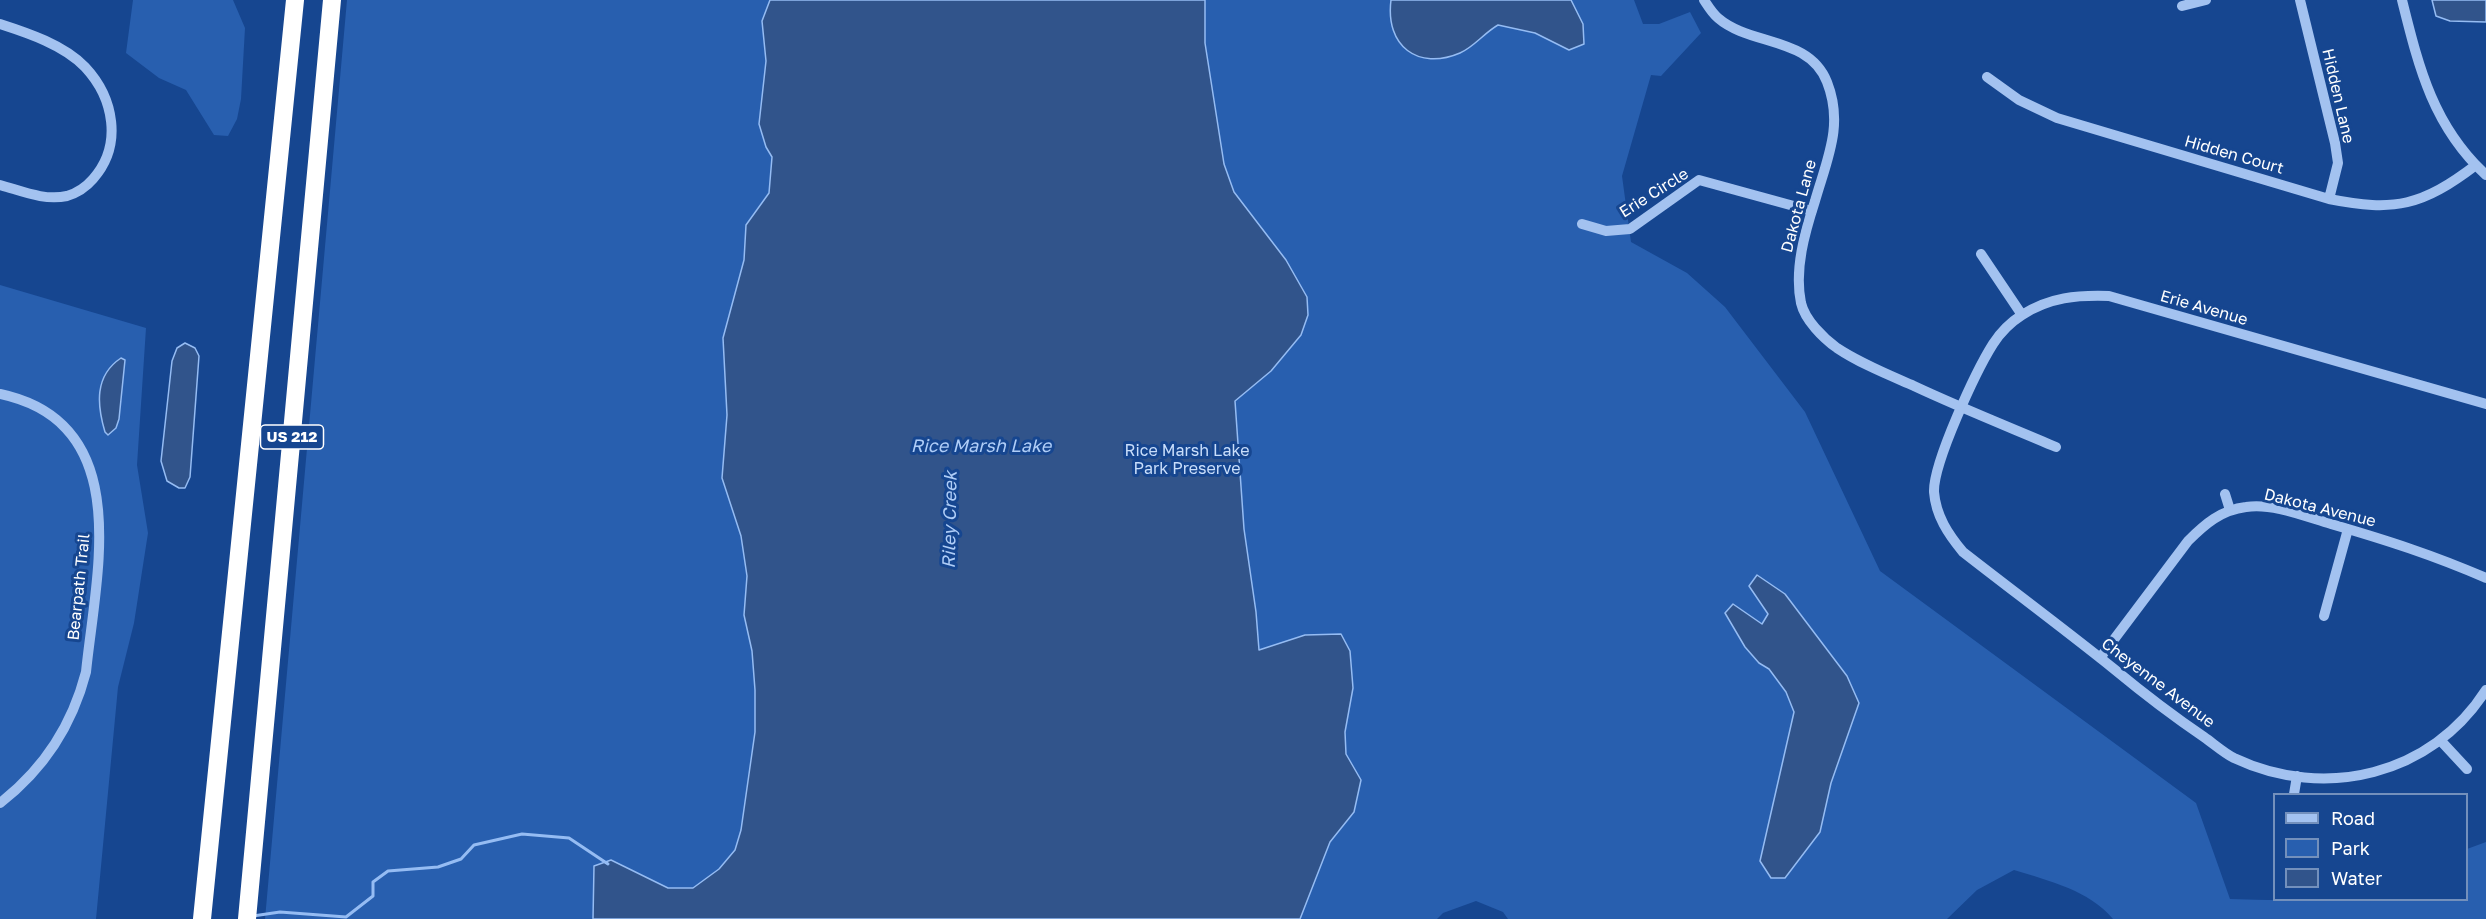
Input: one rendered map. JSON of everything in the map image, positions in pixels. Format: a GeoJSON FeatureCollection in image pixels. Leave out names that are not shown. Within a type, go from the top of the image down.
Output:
{"type":"FeatureCollection","features":[{"type":"Feature","properties":{"kind":"highway","name":"US 212"},"geometry":{"type":"LineString","coordinates":[[202,919],[296,0]]}},
{"type":"Feature","properties":{"kind":"highway","name":"US 212"},"geometry":{"type":"LineString","coordinates":[[247,919],[332,0]]}},
{"type":"Feature","properties":{"kind":"street","name":"Dakota Lane"},"geometry":{"type":"LineString","coordinates":[[1704,0],[1715,16],[1735,29],[1770,39],[1803,54],[1818,65],[1827,80],[1832,97],[1836,130],[1812,211],[1799,268],[1801,304],[1815,328],[1836,348],[1876,369],[2056,447]]}},
{"type":"Feature","properties":{"kind":"street"},"geometry":{"type":"LineString","coordinates":[[2182,6],[2206,0]]}},
{"type":"Feature","properties":{"kind":"street","name":"Hidden Lane"},"geometry":{"type":"LineString","coordinates":[[2300,0],[2335,143],[2338,164],[2329,199]]}},
{"type":"Feature","properties":{"kind":"street"},"geometry":{"type":"LineString","coordinates":[[2402,0],[2418,65],[2436,110],[2462,151],[2486,175]]}},
{"type":"Feature","properties":{"kind":"street"},"geometry":{"type":"LineString","coordinates":[[0,24],[47,43],[84,66],[101,87],[108,103],[113,131],[106,159],[99,172],[78,192],[49,198],[0,185]]}},
{"type":"Feature","properties":{"kind":"street","name":"Hidden Court"},"geometry":{"type":"LineString","coordinates":[[1987,77],[2019,100],[2057,118],[2329,199],[2368,207],[2399,205],[2434,193],[2476,165]]}},
{"type":"Feature","properties":{"kind":"street","name":"Erie Circle"},"geometry":{"type":"LineString","coordinates":[[1582,224],[1606,231],[1630,230],[1699,180],[1812,211]]}},
{"type":"Feature","properties":{"kind":"street"},"geometry":{"type":"LineString","coordinates":[[1981,254],[2022,315]]}},
{"type":"Feature","properties":{"kind":"street","name":"Erie Avenue"},"geometry":{"type":"LineString","coordinates":[[1962,408],[1993,343],[2022,315],[2048,301],[2076,295],[2109,296],[2486,404]]}},
{"type":"Feature","properties":{"kind":"street","name":"Bearpath Trail"},"geometry":{"type":"LineString","coordinates":[[0,394],[36,406],[65,427],[80,446],[96,482],[100,516],[87,661],[79,696],[69,721],[40,766],[0,803]]}},
{"type":"Feature","properties":{"kind":"street","name":"Cheyenne Avenue"},"geometry":{"type":"LineString","coordinates":[[1962,408],[1937,465],[1934,491],[1939,516],[1949,535],[1963,552],[2170,714],[2234,758],[2297,776],[2322,779],[2364,775],[2412,759],[2441,741],[2472,713],[2486,690]]}},
{"type":"Feature","properties":{"kind":"street"},"geometry":{"type":"LineString","coordinates":[[2225,494],[2230,510]]}},
{"type":"Feature","properties":{"kind":"street","name":"Dakota Avenue"},"geometry":{"type":"LineString","coordinates":[[2100,658],[2188,541],[2203,525],[2230,510],[2247,506],[2268,507],[2430,553],[2486,578]]}},
{"type":"Feature","properties":{"kind":"street"},"geometry":{"type":"LineString","coordinates":[[2324,616],[2348,529]]}},
{"type":"Feature","properties":{"kind":"street"},"geometry":{"type":"LineString","coordinates":[[2441,741],[2467,770]]}},
{"type":"Feature","properties":{"kind":"street"},"geometry":{"type":"LineString","coordinates":[[2294,793],[2297,776]]}},
{"type":"Feature","properties":{"kind":"green space"},"geometry":{"type":"Polygon","coordinates":[[[133,0],[233,0],[245,28],[241,99],[237,119],[228,136],[214,135],[186,90],[159,78],[126,53],[133,0]]]}},
{"type":"Feature","properties":{"kind":"green space","name":"Rice Marsh Lake Park Preserve"},"geometry":{"type":"Polygon","coordinates":[[[347,0],[1634,0],[1643,24],[1659,24],[1690,12],[1701,33],[1661,76],[1651,75],[1622,176],[1631,242],[1687,273],[1725,307],[1805,412],[1880,571],[2196,803],[2230,899],[2468,901],[2468,849],[2486,842],[2486,919],[2113,919],[2092,901],[2068,888],[2014,870],[1977,890],[1947,919],[1508,919],[1503,912],[1476,901],[1443,913],[1437,919],[265,919],[347,0]]]}},
{"type":"Feature","properties":{"kind":"green space"},"geometry":{"type":"Polygon","coordinates":[[[0,285],[146,328],[137,465],[148,533],[134,623],[118,687],[96,919],[0,919],[0,285]]]}},
{"type":"Feature","properties":{"kind":"water","name":"Rice Marsh Lake"},"geometry":{"type":"Polygon","coordinates":[[[770,0],[1205,0],[1205,43],[1224,164],[1234,192],[1286,260],[1307,297],[1308,315],[1301,335],[1271,371],[1235,401],[1244,529],[1259,650],[1305,635],[1341,634],[1350,651],[1353,688],[1345,732],[1346,754],[1361,780],[1354,812],[1330,842],[1300,919],[593,919],[594,866],[611,860],[668,888],[693,888],[719,869],[735,850],[741,830],[755,732],[755,690],[752,651],[744,615],[747,576],[741,536],[722,478],[727,415],[723,338],[744,260],[746,225],[769,193],[772,157],[766,147],[759,124],[766,61],[762,21],[770,0]]]}},
{"type":"Feature","properties":{"kind":"water"},"geometry":{"type":"Polygon","coordinates":[[[1391,0],[1571,0],[1583,24],[1584,44],[1569,50],[1535,33],[1498,25],[1460,53],[1445,58],[1431,59],[1408,51],[1399,42],[1393,30],[1391,0]]]}},
{"type":"Feature","properties":{"kind":"water"},"geometry":{"type":"Polygon","coordinates":[[[2432,0],[2486,0],[2486,22],[2450,21],[2436,16],[2432,0]]]}},
{"type":"Feature","properties":{"kind":"water"},"geometry":{"type":"Polygon","coordinates":[[[185,343],[195,348],[199,356],[190,477],[185,488],[179,488],[167,481],[161,461],[172,361],[177,348],[185,343]]]}},
{"type":"Feature","properties":{"kind":"water"},"geometry":{"type":"Polygon","coordinates":[[[121,358],[125,360],[119,419],[116,428],[108,435],[105,432],[100,412],[100,392],[106,373],[121,358]]]}},
{"type":"Feature","properties":{"kind":"water"},"geometry":{"type":"Polygon","coordinates":[[[1757,575],[1785,594],[1847,676],[1859,703],[1831,783],[1820,832],[1785,878],[1771,878],[1760,861],[1794,712],[1786,692],[1769,669],[1759,663],[1745,647],[1725,613],[1733,604],[1762,624],[1768,614],[1749,586],[1757,575]]]}},
{"type":"Feature","properties":{"kind":"waterway","name":"Riley Creek"},"geometry":{"type":"LineString","coordinates":[[253,916],[280,912],[346,917],[373,896],[373,882],[388,871],[438,867],[461,859],[474,845],[522,834],[569,838],[608,864]]}}]}
